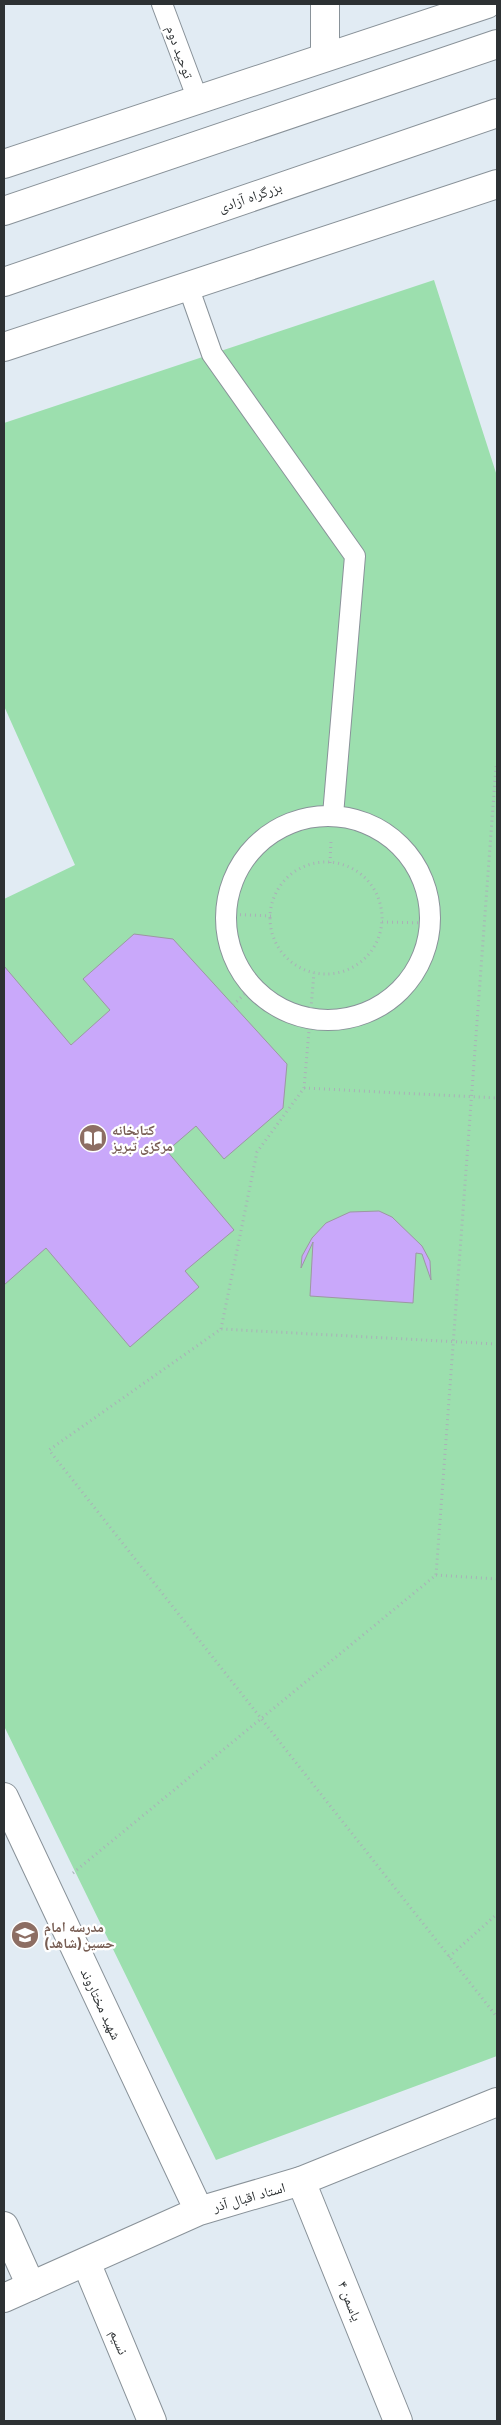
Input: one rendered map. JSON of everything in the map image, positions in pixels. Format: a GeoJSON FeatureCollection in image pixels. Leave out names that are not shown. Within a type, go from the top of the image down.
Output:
{"type":"FeatureCollection","features":[{"type":"Feature","properties":{"kind":"main road"},"geometry":{"type":"LineString","coordinates":[[325,4],[325,58]]}},
{"type":"Feature","properties":{"kind":"main road"},"geometry":{"type":"LineString","coordinates":[[4,164],[487,4]]}},
{"type":"Feature","properties":{"kind":"main road"},"geometry":{"type":"LineString","coordinates":[[4,211],[497,44]]}},
{"type":"Feature","properties":{"kind":"main road","name":"بزرگراه آزادی"},"geometry":{"type":"LineString","coordinates":[[4,282],[497,113]]}},
{"type":"Feature","properties":{"kind":"main road"},"geometry":{"type":"LineString","coordinates":[[4,348],[497,184]]}},
{"type":"Feature","properties":{"kind":"main road","name":"شهید مختاروند"},"geometry":{"type":"LineString","coordinates":[[4,1797],[199,2211]]}},
{"type":"Feature","properties":{"kind":"main road","name":"استاد اقبال آذر"},"geometry":{"type":"LineString","coordinates":[[4,2298],[199,2211],[301,2181],[497,2102]]}},
{"type":"Feature","properties":{"kind":"main road","name":"یاسمن ۴"},"geometry":{"type":"LineString","coordinates":[[301,2181],[398,2421]]}},
{"type":"Feature","properties":{"kind":"main road"},"geometry":{"type":"LineString","coordinates":[[4,2226],[31,2286]]}},
{"type":"Feature","properties":{"kind":"main road","name":"نسیم"},"geometry":{"type":"LineString","coordinates":[[86,2262],[152,2421]]}},
{"type":"Feature","properties":{"kind":"lane","name":"توحید دوم"},"geometry":{"type":"LineString","coordinates":[[162,4],[198,100]]}},
{"type":"Feature","properties":{"kind":"lane"},"geometry":{"type":"LineString","coordinates":[[188,286],[212,354],[355,556],[332,815]]}},
{"type":"Feature","properties":{"kind":"lane"},"geometry":{"type":"LineString","coordinates":[[332,815],[367,822],[396,841],[418,868],[430,901],[429,936],[417,969],[395,996],[366,1015],[331,1022],[298,1018],[269,1003],[245,980],[229,951],[225,914],[230,885],[242,863],[246,856],[270,833],[300,818],[332,815]]}},
{"type":"Feature","properties":{"kind":"path"},"geometry":{"type":"LineString","coordinates":[[436,1575],[496,766]]}},
{"type":"Feature","properties":{"kind":"path"},"geometry":{"type":"LineString","coordinates":[[322,862],[342,864],[360,873],[373,886],[381,904],[382,922],[378,940],[370,955],[356,967],[339,973],[304,971],[289,961],[278,947],[271,931],[271,916],[276,892],[288,877],[304,866],[322,862]]}},
{"type":"Feature","properties":{"kind":"path"},"geometry":{"type":"LineString","coordinates":[[225,914],[271,916]]}},
{"type":"Feature","properties":{"kind":"path"},"geometry":{"type":"LineString","coordinates":[[382,922],[429,923]]}},
{"type":"Feature","properties":{"kind":"path"},"geometry":{"type":"LineString","coordinates":[[221,1329],[257,1152],[304,1088],[314,973]]}},
{"type":"Feature","properties":{"kind":"path"},"geometry":{"type":"LineString","coordinates":[[233,1005],[252,987]]}},
{"type":"Feature","properties":{"kind":"path"},"geometry":{"type":"LineString","coordinates":[[304,1088],[497,1098]]}},
{"type":"Feature","properties":{"kind":"path"},"geometry":{"type":"LineString","coordinates":[[497,1344],[221,1329],[49,1450],[497,2017]]}},
{"type":"Feature","properties":{"kind":"path"},"geometry":{"type":"LineString","coordinates":[[48,1890],[75,1872],[436,1575],[497,1579]]}},
{"type":"Feature","properties":{"kind":"path"},"geometry":{"type":"LineString","coordinates":[[449,1957],[497,1914]]}},
{"type":"Feature","properties":{"kind":"green space"},"geometry":{"type":"Polygon","coordinates":[[[434,280],[497,476],[497,2056],[216,2160],[4,1726],[4,899],[75,865],[4,706],[4,423],[434,280]]]}},
{"type":"Feature","properties":{"kind":"building","name":"کتابخانه مرکزى تبریز"},"geometry":{"type":"Polygon","coordinates":[[[134,934],[173,939],[287,1064],[283,1108],[224,1159],[196,1126],[167,1151],[234,1230],[185,1271],[199,1287],[130,1347],[46,1248],[4,1285],[4,966],[71,1045],[110,1010],[83,979],[134,934]]]}},
{"type":"Feature","properties":{"kind":"building"},"geometry":{"type":"Polygon","coordinates":[[[379,1211],[392,1217],[422,1246],[430,1261],[431,1280],[422,1254],[416,1253],[413,1303],[310,1296],[313,1242],[301,1268],[302,1256],[312,1238],[326,1223],[350,1212],[379,1211]]]}},
{"type":"Feature","properties":{"kind":"place","name":"کتابخانه مرکزى تبریز"},"geometry":{"type":"Point","coordinates":[93,1138]}},
{"type":"Feature","properties":{"kind":"place","name":"مدرسه امام حسین(شاهد)"},"geometry":{"type":"Point","coordinates":[25,1935]}}]}
